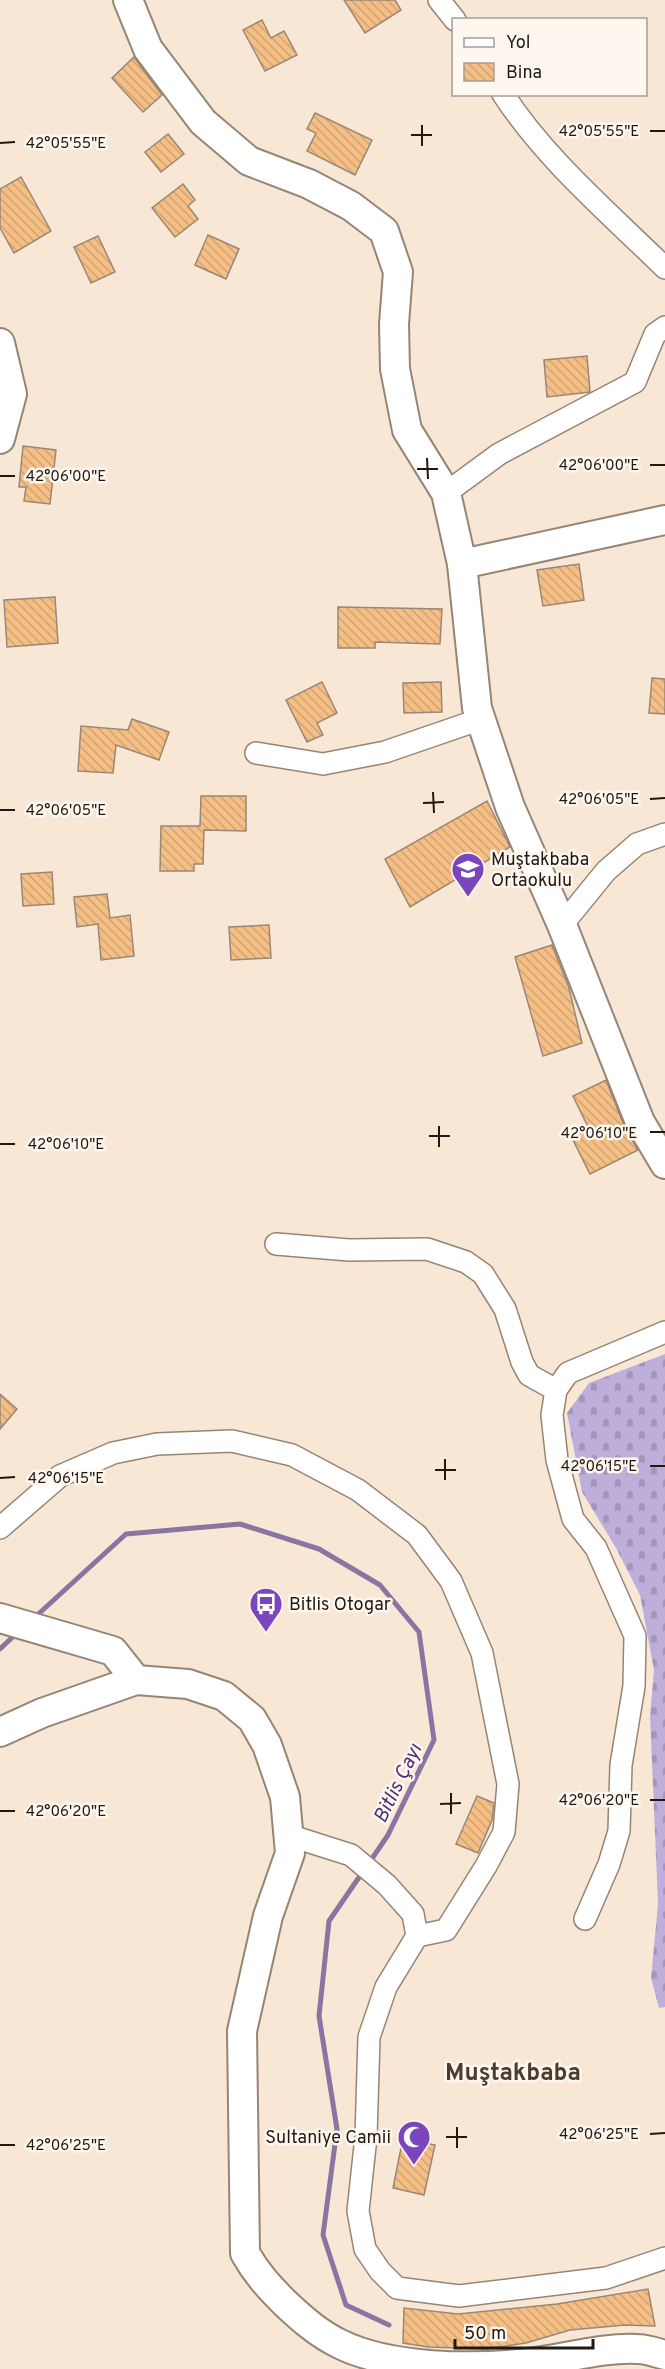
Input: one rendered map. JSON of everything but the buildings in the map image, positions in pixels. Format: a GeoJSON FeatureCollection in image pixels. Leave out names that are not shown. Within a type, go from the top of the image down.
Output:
{"type":"FeatureCollection","features":[{"type":"Feature","properties":{"kind":"street"},"geometry":{"type":"LineString","coordinates":[[128,0],[148,49],[203,122],[249,161],[309,184],[351,206],[384,231],[399,272],[394,324],[395,369],[407,430],[446,494],[462,564],[477,708],[510,807],[562,924],[640,1122],[665,1164]]}},
{"type":"Feature","properties":{"kind":"street"},"geometry":{"type":"LineString","coordinates":[[439,0],[453,18]]}},
{"type":"Feature","properties":{"kind":"street"},"geometry":{"type":"LineString","coordinates":[[504,96],[520,120],[581,185],[665,268]]}},
{"type":"Feature","properties":{"kind":"street"},"geometry":{"type":"LineString","coordinates":[[446,494],[499,454],[635,382],[655,334],[665,327]]}},
{"type":"Feature","properties":{"kind":"street"},"geometry":{"type":"LineString","coordinates":[[0,344],[12,394],[0,439]]}},
{"type":"Feature","properties":{"kind":"street"},"geometry":{"type":"LineString","coordinates":[[462,564],[665,520]]}},
{"type":"Feature","properties":{"kind":"street"},"geometry":{"type":"LineString","coordinates":[[256,753],[323,764],[385,752],[481,719]]}},
{"type":"Feature","properties":{"kind":"street"},"geometry":{"type":"LineString","coordinates":[[562,924],[606,871],[638,844],[665,834]]}},
{"type":"Feature","properties":{"kind":"street"},"geometry":{"type":"LineString","coordinates":[[276,1244],[349,1250],[428,1249],[466,1262],[483,1274],[505,1309],[522,1362],[529,1375],[556,1390]]}},
{"type":"Feature","properties":{"kind":"street"},"geometry":{"type":"LineString","coordinates":[[585,1919],[609,1864],[619,1831],[621,1765],[634,1686],[634,1635],[596,1548],[573,1519],[557,1460],[552,1415],[556,1390],[568,1373],[665,1332]]}},
{"type":"Feature","properties":{"kind":"street"},"geometry":{"type":"LineString","coordinates":[[0,1528],[60,1476],[113,1453],[157,1444],[232,1441],[291,1455],[358,1490],[417,1534],[451,1581],[482,1653],[508,1784],[504,1832],[486,1866],[446,1930],[417,1936]]}},
{"type":"Feature","properties":{"kind":"street"},"geometry":{"type":"LineString","coordinates":[[0,1618],[113,1651],[136,1680]]}},
{"type":"Feature","properties":{"kind":"street"},"geometry":{"type":"LineString","coordinates":[[0,1732],[42,1713],[136,1680],[188,1684],[224,1696],[252,1719],[267,1746],[285,1797],[290,1854],[268,1916],[242,2031],[245,2253],[256,2272],[307,2324],[340,2344],[403,2362],[466,2367],[530,2363],[639,2349],[665,2355]]}},
{"type":"Feature","properties":{"kind":"street"},"geometry":{"type":"LineString","coordinates":[[288,1835],[351,1855],[387,1885],[413,1914],[417,1936],[386,1987],[369,2037],[366,2137],[358,2211],[365,2249],[380,2271],[397,2288],[459,2296],[606,2278],[665,2258]]}},
{"type":"Feature","properties":{"kind":"green space"},"geometry":{"type":"Polygon","coordinates":[[[665,1354],[665,2007],[659,2008],[651,1978],[658,1904],[650,1716],[654,1670],[640,1595],[616,1548],[582,1492],[567,1413],[589,1383],[665,1354]]]}},
{"type":"Feature","properties":{"kind":"waterway","name":"Bitlis Çayı"},"geometry":{"type":"LineString","coordinates":[[34,1618],[126,1534],[240,1524],[319,1549],[380,1585],[419,1632],[434,1740],[388,1835],[369,1863]]}},
{"type":"Feature","properties":{"kind":"waterway","name":"Bitlis Çayı"},"geometry":{"type":"LineString","coordinates":[[0,1649],[18,1632]]}},
{"type":"Feature","properties":{"kind":"waterway","name":"Bitlis Çayı"},"geometry":{"type":"LineString","coordinates":[[364,1870],[329,1921],[319,2016],[337,2129],[323,2235],[346,2305],[389,2325]]}},
{"type":"Feature","properties":{"kind":"place","name":"Muştakbaba Ortaokulu"},"geometry":{"type":"Point","coordinates":[468,898]}},
{"type":"Feature","properties":{"kind":"place","name":"Bitlis Otogar"},"geometry":{"type":"Point","coordinates":[266,1633]}},
{"type":"Feature","properties":{"kind":"place","name":"Sultaniye Camii"},"geometry":{"type":"Point","coordinates":[414,2166]}},
{"type":"Feature","properties":{"kind":"district","name":"Muştakbaba"},"geometry":{"type":"Point","coordinates":[513,2072]}}]}
